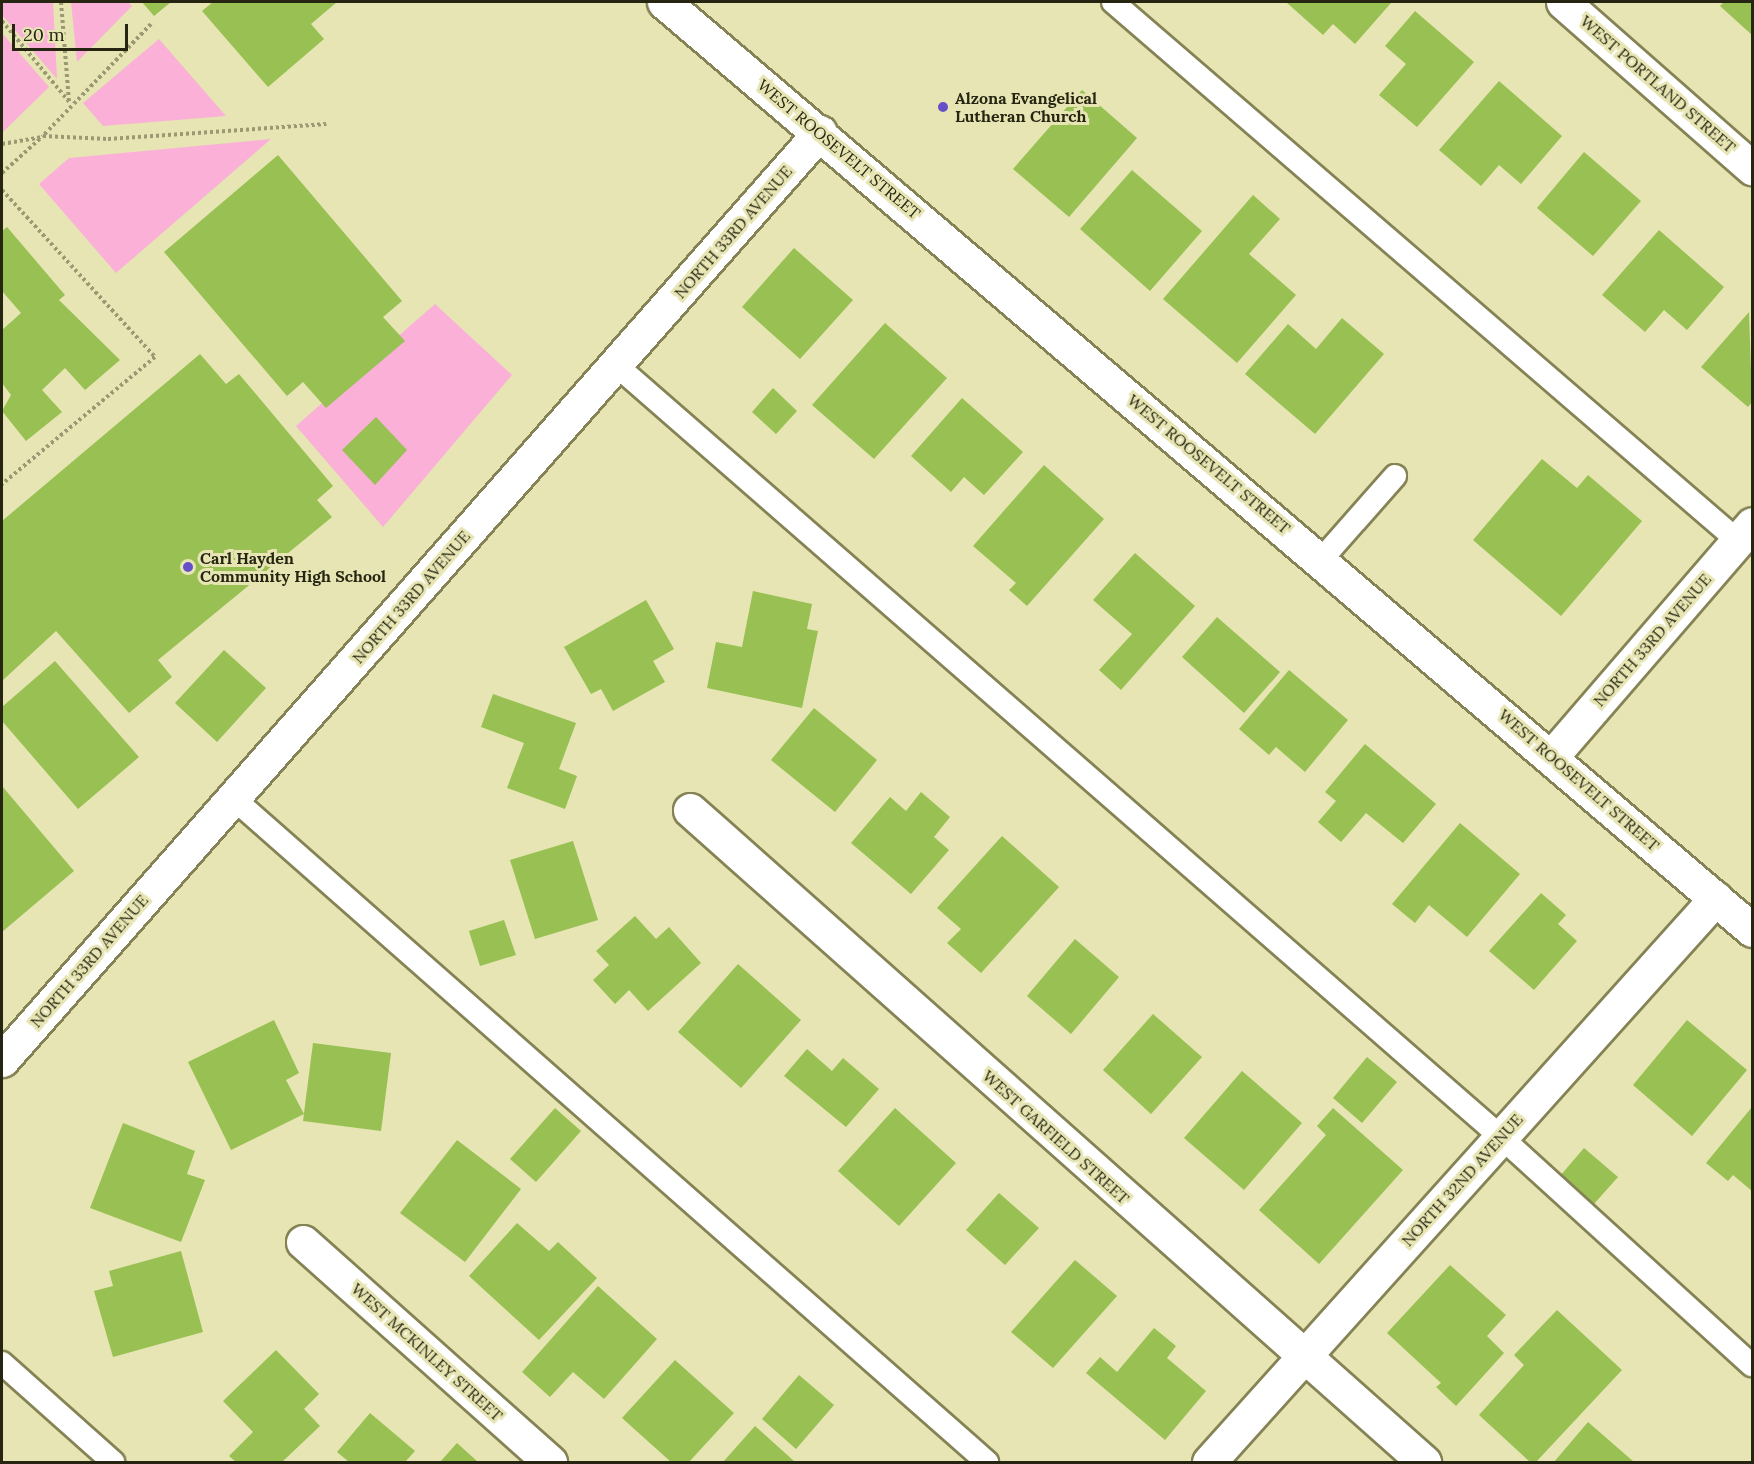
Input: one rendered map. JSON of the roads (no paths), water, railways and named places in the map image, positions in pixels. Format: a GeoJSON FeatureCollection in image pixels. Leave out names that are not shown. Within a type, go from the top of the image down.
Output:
{"type":"FeatureCollection","features":[{"type":"Feature","properties":{"kind":"street","name":"WEST ROOSEVELT STREET"},"geometry":{"type":"LineString","coordinates":[[664,2],[820,132],[1552,756],[1752,930]]}},
{"type":"Feature","properties":{"kind":"street","name":"WEST PORTLAND STREET"},"geometry":{"type":"LineString","coordinates":[[1563,2],[1752,168]]}},
{"type":"Feature","properties":{"kind":"street","name":"NORTH 33RD AVENUE"},"geometry":{"type":"LineString","coordinates":[[2,1060],[820,132]]}},
{"type":"Feature","properties":{"kind":"street","name":"NORTH 33RD AVENUE"},"geometry":{"type":"LineString","coordinates":[[1552,756],[1745,532]]}},
{"type":"Feature","properties":{"kind":"street","name":"WEST GARFIELD STREET"},"geometry":{"type":"LineString","coordinates":[[690,810],[1424,1462]]}},
{"type":"Feature","properties":{"kind":"street","name":"NORTH 32ND AVENUE"},"geometry":{"type":"LineString","coordinates":[[1209,1462],[1716,898]]}},
{"type":"Feature","properties":{"kind":"street","name":"WEST MCKINLEY STREET"},"geometry":{"type":"LineString","coordinates":[[303,1242],[550,1462]]}},
{"type":"Feature","properties":{"kind":"lane"},"geometry":{"type":"LineString","coordinates":[[1113,2],[1745,532]]}},
{"type":"Feature","properties":{"kind":"lane"},"geometry":{"type":"LineString","coordinates":[[616,365],[1501,1137],[1752,1365]]}},
{"type":"Feature","properties":{"kind":"lane"},"geometry":{"type":"LineString","coordinates":[[1321,560],[1395,476]]}},
{"type":"Feature","properties":{"kind":"lane"},"geometry":{"type":"LineString","coordinates":[[233,798],[987,1462]]}},
{"type":"Feature","properties":{"kind":"lane"},"geometry":{"type":"LineString","coordinates":[[2,1363],[113,1462]]}},
{"type":"Feature","properties":{"kind":"place","name":"Alzona Evangelical Lutheran Church"},"geometry":{"type":"Point","coordinates":[943,107]}},
{"type":"Feature","properties":{"kind":"place","name":"Carl Hayden Community High School"},"geometry":{"type":"Point","coordinates":[188,567]}}]}
